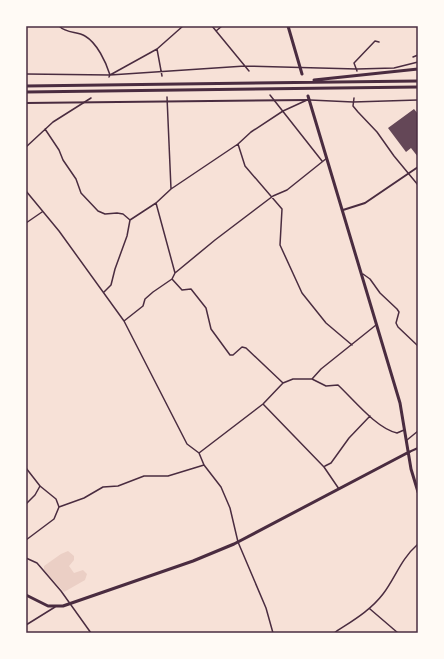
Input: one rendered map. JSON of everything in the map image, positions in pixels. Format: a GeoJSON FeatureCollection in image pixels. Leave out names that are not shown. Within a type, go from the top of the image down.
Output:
{"type":"FeatureCollection","features":[{"type":"Feature","properties":{"kind":"main road"},"geometry":{"type":"LineString","coordinates":[[288,26],[302,74]]}},
{"type":"Feature","properties":{"kind":"main road"},"geometry":{"type":"LineString","coordinates":[[289,82],[384,74],[418,69]]}},
{"type":"Feature","properties":{"kind":"main road"},"geometry":{"type":"LineString","coordinates":[[26,86],[418,81]]}},
{"type":"Feature","properties":{"kind":"main road"},"geometry":{"type":"LineString","coordinates":[[26,92],[418,88]]}},
{"type":"Feature","properties":{"kind":"main road"},"geometry":{"type":"LineString","coordinates":[[308,96],[400,403],[414,482],[418,492]]}},
{"type":"Feature","properties":{"kind":"main road"},"geometry":{"type":"LineString","coordinates":[[26,595],[43,604],[55,607],[70,604],[193,560],[238,542],[409,452]]}},
{"type":"Feature","properties":{"kind":"street"},"geometry":{"type":"LineString","coordinates":[[59,26],[69,32],[84,35],[91,41],[107,64],[110,75]]}},
{"type":"Feature","properties":{"kind":"street"},"geometry":{"type":"LineString","coordinates":[[109,77],[110,75],[157,49],[183,26]]}},
{"type":"Feature","properties":{"kind":"street"},"geometry":{"type":"LineString","coordinates":[[212,26],[249,71]]}},
{"type":"Feature","properties":{"kind":"street"},"geometry":{"type":"LineString","coordinates":[[216,31],[222,26]]}},
{"type":"Feature","properties":{"kind":"street"},"geometry":{"type":"LineString","coordinates":[[357,70],[354,63],[370,45],[375,41],[379,42]]}},
{"type":"Feature","properties":{"kind":"street"},"geometry":{"type":"LineString","coordinates":[[157,49],[160,72],[162,76]]}},
{"type":"Feature","properties":{"kind":"street"},"geometry":{"type":"LineString","coordinates":[[413,58],[418,55]]}},
{"type":"Feature","properties":{"kind":"street"},"geometry":{"type":"LineString","coordinates":[[26,74],[110,75],[245,66],[357,70],[394,68],[418,62]]}},
{"type":"Feature","properties":{"kind":"street"},"geometry":{"type":"LineString","coordinates":[[270,95],[322,161]]}},
{"type":"Feature","properties":{"kind":"street"},"geometry":{"type":"LineString","coordinates":[[167,97],[171,189]]}},
{"type":"Feature","properties":{"kind":"street"},"geometry":{"type":"LineString","coordinates":[[26,147],[53,122],[91,98]]}},
{"type":"Feature","properties":{"kind":"street"},"geometry":{"type":"LineString","coordinates":[[354,98],[353,106],[377,132],[394,156],[418,185]]}},
{"type":"Feature","properties":{"kind":"street"},"geometry":{"type":"LineString","coordinates":[[26,103],[274,100],[354,102],[418,100]]}},
{"type":"Feature","properties":{"kind":"street"},"geometry":{"type":"LineString","coordinates":[[130,220],[156,203],[171,189],[238,144],[251,132],[283,111],[308,100]]}},
{"type":"Feature","properties":{"kind":"street"},"geometry":{"type":"LineString","coordinates":[[45,130],[76,179],[81,193],[94,206],[105,214],[123,214],[130,220],[130,226],[111,285],[104,292]]}},
{"type":"Feature","properties":{"kind":"street"},"geometry":{"type":"LineString","coordinates":[[238,144],[245,166],[273,196],[282,209],[280,245],[302,293],[326,323],[352,345]]}},
{"type":"Feature","properties":{"kind":"street"},"geometry":{"type":"LineString","coordinates":[[124,321],[143,306],[145,299],[172,278],[174,273],[206,246],[273,196],[287,190],[327,158]]}},
{"type":"Feature","properties":{"kind":"street"},"geometry":{"type":"LineString","coordinates":[[343,210],[365,203],[418,167]]}},
{"type":"Feature","properties":{"kind":"street"},"geometry":{"type":"LineString","coordinates":[[26,191],[59,231],[124,321],[187,444],[199,453],[204,465],[222,488],[230,508],[238,542],[266,608],[273,633]]}},
{"type":"Feature","properties":{"kind":"street"},"geometry":{"type":"LineString","coordinates":[[156,203],[174,273]]}},
{"type":"Feature","properties":{"kind":"street"},"geometry":{"type":"LineString","coordinates":[[26,224],[42,212]]}},
{"type":"Feature","properties":{"kind":"street"},"geometry":{"type":"LineString","coordinates":[[361,273],[370,279],[380,293],[397,309],[399,312],[396,323],[398,327],[418,346]]}},
{"type":"Feature","properties":{"kind":"street"},"geometry":{"type":"LineString","coordinates":[[172,278],[182,290],[191,289],[195,293],[206,308],[211,329],[230,355],[233,355],[242,347],[246,348],[283,383]]}},
{"type":"Feature","properties":{"kind":"street"},"geometry":{"type":"LineString","coordinates":[[312,379],[321,369],[376,325]]}},
{"type":"Feature","properties":{"kind":"street"},"geometry":{"type":"LineString","coordinates":[[199,453],[263,404],[283,383],[293,379],[312,379],[326,386],[338,385],[370,416],[393,432],[397,433],[405,429]]}},
{"type":"Feature","properties":{"kind":"street"},"geometry":{"type":"LineString","coordinates":[[263,404],[324,467],[339,489]]}},
{"type":"Feature","properties":{"kind":"street"},"geometry":{"type":"LineString","coordinates":[[324,467],[331,463],[350,438],[370,416]]}},
{"type":"Feature","properties":{"kind":"street"},"geometry":{"type":"LineString","coordinates":[[407,440],[418,431]]}},
{"type":"Feature","properties":{"kind":"street"},"geometry":{"type":"LineString","coordinates":[[409,452],[418,448]]}},
{"type":"Feature","properties":{"kind":"street"},"geometry":{"type":"LineString","coordinates":[[59,507],[84,498],[103,487],[118,486],[144,476],[168,476],[204,465]]}},
{"type":"Feature","properties":{"kind":"street"},"geometry":{"type":"LineString","coordinates":[[26,468],[40,486],[56,499],[59,507],[54,519],[26,540]]}},
{"type":"Feature","properties":{"kind":"street"},"geometry":{"type":"LineString","coordinates":[[26,504],[35,495],[40,486]]}},
{"type":"Feature","properties":{"kind":"street"},"geometry":{"type":"LineString","coordinates":[[334,633],[370,608],[383,594],[403,560],[418,544]]}},
{"type":"Feature","properties":{"kind":"street"},"geometry":{"type":"LineString","coordinates":[[26,558],[36,563],[70,604],[89,632]]}},
{"type":"Feature","properties":{"kind":"street"},"geometry":{"type":"LineString","coordinates":[[26,625],[55,607]]}},
{"type":"Feature","properties":{"kind":"street"},"geometry":{"type":"LineString","coordinates":[[370,608],[398,633]]}},
{"type":"Feature","properties":{"kind":"shaded area"},"geometry":{"type":"Polygon","coordinates":[[[68,551],[74,556],[74,560],[69,566],[74,573],[83,570],[87,574],[85,580],[64,592],[44,570],[44,566],[68,551]]]}},
{"type":"Feature","properties":{"kind":"building"},"geometry":{"type":"Polygon","coordinates":[[[414,109],[418,114],[418,157],[411,148],[406,152],[388,128],[414,109]]]}}]}
